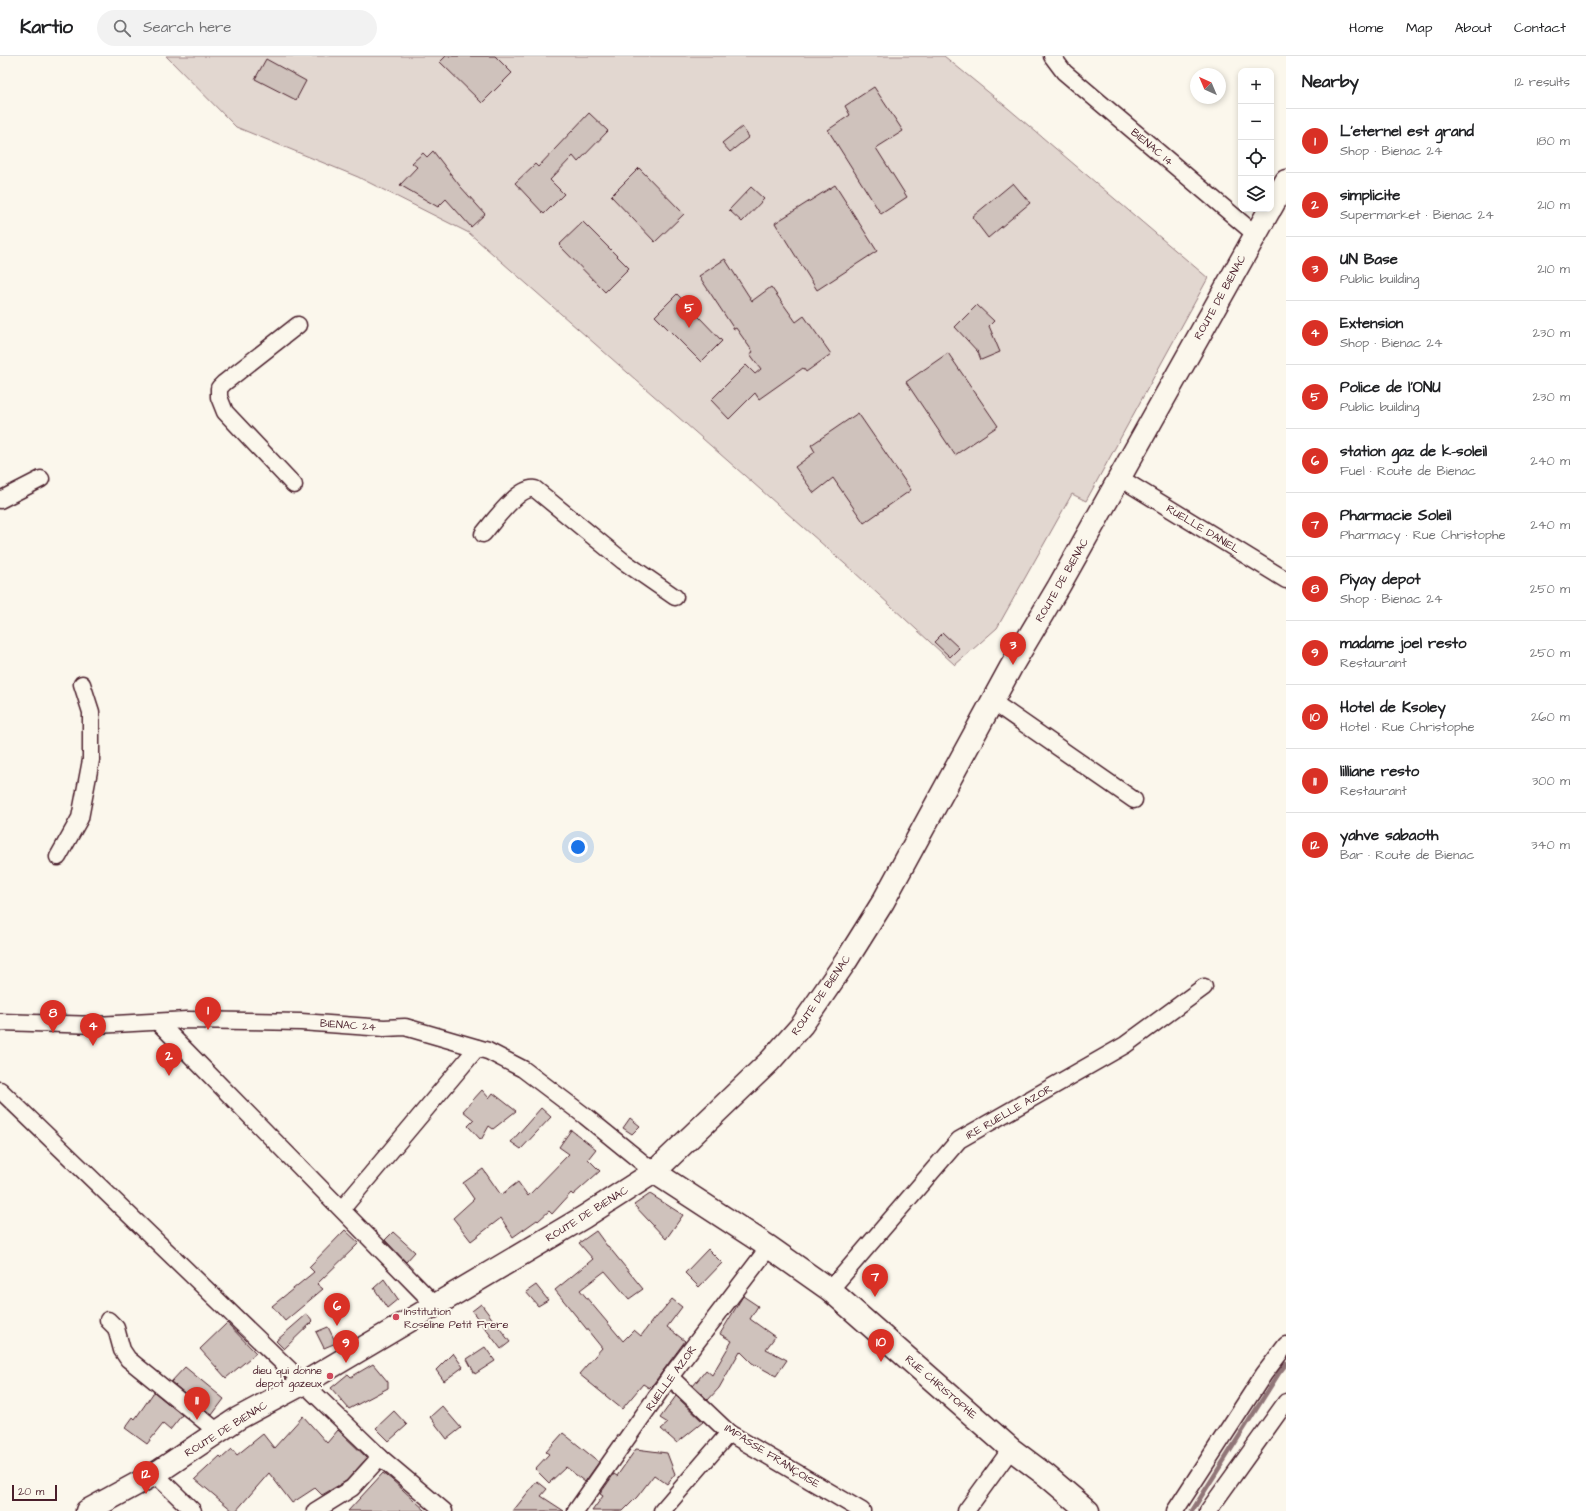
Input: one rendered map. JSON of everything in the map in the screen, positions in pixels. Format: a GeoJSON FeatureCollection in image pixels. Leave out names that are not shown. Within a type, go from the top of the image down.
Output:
{"type":"FeatureCollection","features":[{"type":"Feature","properties":{"kind":"main road","name":"ROUTE DE BIENAC"},"geometry":{"type":"LineString","coordinates":[[1274,203],[1286,181]]}},
{"type":"Feature","properties":{"kind":"main road","name":"ROUTE DE BIENAC"},"geometry":{"type":"LineString","coordinates":[[87,1511],[155,1474],[238,1419],[304,1383],[584,1217],[654,1172],[759,1071],[802,1025],[846,962],[883,902],[1011,667],[1059,586],[1269,212]]}},
{"type":"Feature","properties":{"kind":"main road","name":"RUE CHRISTOPHE"},"geometry":{"type":"LineString","coordinates":[[654,1172],[769,1247],[830,1290],[1011,1449],[1047,1476],[1088,1511]]}},
{"type":"Feature","properties":{"kind":"street","name":"BIENAC 14"},"geometry":{"type":"LineString","coordinates":[[1052,56],[1064,72],[1256,234]]}},
{"type":"Feature","properties":{"kind":"street"},"geometry":{"type":"LineString","coordinates":[[294,485],[225,412],[219,397],[219,388],[298,326]]}},
{"type":"Feature","properties":{"kind":"street"},"geometry":{"type":"LineString","coordinates":[[0,500],[41,478]]}},
{"type":"Feature","properties":{"kind":"street","name":"RUELLE DANIEL"},"geometry":{"type":"LineString","coordinates":[[1120,478],[1286,580]]}},
{"type":"Feature","properties":{"kind":"street"},"geometry":{"type":"LineString","coordinates":[[483,534],[520,494],[527,490],[535,489],[623,561],[675,597]]}},
{"type":"Feature","properties":{"kind":"street"},"geometry":{"type":"LineString","coordinates":[[58,857],[80,818],[91,760],[90,712],[82,684]]}},
{"type":"Feature","properties":{"kind":"street"},"geometry":{"type":"LineString","coordinates":[[993,702],[1134,800]]}},
{"type":"Feature","properties":{"kind":"street","name":"1RE RUELLE AZOR"},"geometry":{"type":"LineString","coordinates":[[830,1290],[959,1140],[1125,1046],[1204,987]]}},
{"type":"Feature","properties":{"kind":"street","name":"BIENAC 24"},"geometry":{"type":"LineString","coordinates":[[0,1022],[97,1026],[187,1020],[301,1022],[384,1028],[405,1027],[477,1048],[523,1069],[585,1116],[654,1172]]}},
{"type":"Feature","properties":{"kind":"street"},"geometry":{"type":"LineString","coordinates":[[158,1022],[435,1305]]}},
{"type":"Feature","properties":{"kind":"street"},"geometry":{"type":"LineString","coordinates":[[342,1209],[477,1048]]}},
{"type":"Feature","properties":{"kind":"street"},"geometry":{"type":"LineString","coordinates":[[0,1090],[380,1457],[444,1511]]}},
{"type":"Feature","properties":{"kind":"street","name":"RUELLE AZOR"},"geometry":{"type":"LineString","coordinates":[[576,1511],[670,1377],[769,1247]]}},
{"type":"Feature","properties":{"kind":"street"},"geometry":{"type":"LineString","coordinates":[[108,1320],[116,1328],[122,1350],[128,1359],[218,1432]]}},
{"type":"Feature","properties":{"kind":"street"},"geometry":{"type":"LineString","coordinates":[[1175,1511],[1264,1374],[1286,1345]]}},
{"type":"Feature","properties":{"kind":"street","name":"IMPASSE FRANÇOISE"},"geometry":{"type":"LineString","coordinates":[[670,1377],[729,1433],[862,1511]]}},
{"type":"Feature","properties":{"kind":"street"},"geometry":{"type":"LineString","coordinates":[[1208,1511],[1286,1402]]}},
{"type":"Feature","properties":{"kind":"street"},"geometry":{"type":"LineString","coordinates":[[662,1511],[729,1433]]}},
{"type":"Feature","properties":{"kind":"street"},"geometry":{"type":"LineString","coordinates":[[966,1511],[1011,1449]]}},
{"type":"Feature","properties":{"kind":"street"},"geometry":{"type":"LineString","coordinates":[[315,1511],[352,1488],[380,1457]]}},
{"type":"Feature","properties":{"kind":"street"},"geometry":{"type":"LineString","coordinates":[[155,1474],[193,1511]]}},
{"type":"Feature","properties":{"kind":"shaded area"},"geometry":{"type":"Polygon","coordinates":[[[166,56],[944,56],[1009,109],[1208,278],[1086,501],[1072,494],[997,628],[955,665],[853,571],[469,233],[358,177],[236,127],[166,56]]]}},
{"type":"Feature","properties":{"kind":"building"},"geometry":{"type":"Polygon","coordinates":[[[446,56],[495,56],[512,73],[482,103],[440,62],[446,56]]]}},
{"type":"Feature","properties":{"kind":"building"},"geometry":{"type":"Polygon","coordinates":[[[266,59],[306,81],[296,100],[255,79],[266,59]]]}},
{"type":"Feature","properties":{"kind":"building"},"geometry":{"type":"Polygon","coordinates":[[[874,87],[903,131],[876,148],[907,197],[881,214],[828,130],[850,115],[845,106],[874,87]]]}},
{"type":"Feature","properties":{"kind":"building"},"geometry":{"type":"Polygon","coordinates":[[[589,113],[608,131],[578,162],[573,156],[550,180],[564,194],[544,214],[515,183],[535,164],[538,167],[589,113]]]}},
{"type":"Feature","properties":{"kind":"building"},"geometry":{"type":"Polygon","coordinates":[[[742,127],[749,137],[730,152],[722,143],[742,127]]]}},
{"type":"Feature","properties":{"kind":"building"},"geometry":{"type":"Polygon","coordinates":[[[433,151],[460,186],[485,214],[471,227],[446,199],[438,207],[400,185],[417,167],[412,163],[423,153],[427,157],[433,151]]]}},
{"type":"Feature","properties":{"kind":"building"},"geometry":{"type":"Polygon","coordinates":[[[639,168],[684,214],[655,242],[611,196],[639,168]]]}},
{"type":"Feature","properties":{"kind":"building"},"geometry":{"type":"Polygon","coordinates":[[[1013,183],[1030,203],[988,238],[972,217],[1013,183]]]}},
{"type":"Feature","properties":{"kind":"building"},"geometry":{"type":"Polygon","coordinates":[[[835,185],[877,251],[817,290],[775,223],[835,185]]]}},
{"type":"Feature","properties":{"kind":"building"},"geometry":{"type":"Polygon","coordinates":[[[751,187],[764,199],[742,222],[729,210],[751,187]]]}},
{"type":"Feature","properties":{"kind":"building"},"geometry":{"type":"Polygon","coordinates":[[[583,222],[629,268],[605,292],[559,245],[583,222]]]}},
{"type":"Feature","properties":{"kind":"building"},"geometry":{"type":"Polygon","coordinates":[[[725,259],[752,301],[771,287],[796,322],[804,316],[831,354],[806,372],[803,368],[759,399],[755,393],[729,419],[711,400],[746,365],[755,374],[761,369],[750,354],[753,352],[736,328],[734,329],[699,276],[725,259]]]}},
{"type":"Feature","properties":{"kind":"building"},"geometry":{"type":"Polygon","coordinates":[[[677,294],[722,341],[701,362],[655,316],[677,294]]]}},
{"type":"Feature","properties":{"kind":"building"},"geometry":{"type":"Polygon","coordinates":[[[977,305],[994,321],[989,326],[1000,352],[981,360],[978,352],[955,327],[977,305]]]}},
{"type":"Feature","properties":{"kind":"building"},"geometry":{"type":"Polygon","coordinates":[[[948,353],[998,426],[955,455],[906,382],[948,353]]]}},
{"type":"Feature","properties":{"kind":"building"},"geometry":{"type":"Polygon","coordinates":[[[858,413],[911,490],[864,523],[833,478],[814,493],[795,467],[815,452],[811,445],[858,413]]]}},
{"type":"Feature","properties":{"kind":"building"},"geometry":{"type":"Polygon","coordinates":[[[943,633],[959,648],[950,657],[934,642],[943,633]]]}},
{"type":"Feature","properties":{"kind":"building"},"geometry":{"type":"Polygon","coordinates":[[[482,1090],[489,1098],[493,1093],[516,1111],[493,1129],[489,1126],[481,1140],[468,1126],[474,1120],[463,1111],[482,1090]]]}},
{"type":"Feature","properties":{"kind":"building"},"geometry":{"type":"Polygon","coordinates":[[[541,1108],[551,1117],[521,1149],[511,1142],[541,1108]]]}},
{"type":"Feature","properties":{"kind":"building"},"geometry":{"type":"Polygon","coordinates":[[[630,1118],[640,1126],[632,1134],[623,1128],[630,1118]]]}},
{"type":"Feature","properties":{"kind":"building"},"geometry":{"type":"Polygon","coordinates":[[[571,1130],[596,1149],[588,1159],[600,1171],[573,1195],[571,1193],[552,1214],[549,1211],[538,1221],[537,1220],[513,1237],[501,1218],[471,1241],[453,1218],[474,1199],[463,1183],[483,1169],[501,1195],[518,1182],[528,1196],[569,1154],[559,1147],[571,1130]]]}},
{"type":"Feature","properties":{"kind":"building"},"geometry":{"type":"Polygon","coordinates":[[[650,1194],[683,1215],[666,1239],[634,1205],[650,1194]]]}},
{"type":"Feature","properties":{"kind":"building"},"geometry":{"type":"Polygon","coordinates":[[[345,1230],[359,1243],[317,1284],[323,1289],[285,1321],[272,1306],[314,1272],[309,1267],[345,1230]]]}},
{"type":"Feature","properties":{"kind":"building"},"geometry":{"type":"Polygon","coordinates":[[[596,1231],[643,1289],[629,1299],[605,1271],[580,1290],[623,1341],[634,1330],[641,1336],[655,1317],[656,1318],[672,1299],[682,1307],[667,1327],[685,1341],[654,1383],[649,1388],[643,1384],[622,1409],[579,1374],[602,1348],[555,1290],[593,1259],[579,1243],[596,1231]]]}},
{"type":"Feature","properties":{"kind":"building"},"geometry":{"type":"Polygon","coordinates":[[[393,1232],[415,1252],[406,1262],[385,1240],[393,1232]]]}},
{"type":"Feature","properties":{"kind":"building"},"geometry":{"type":"Polygon","coordinates":[[[708,1249],[722,1263],[699,1287],[685,1273],[708,1249]]]}},
{"type":"Feature","properties":{"kind":"building"},"geometry":{"type":"Polygon","coordinates":[[[384,1279],[398,1299],[387,1308],[374,1288],[384,1279]]]}},
{"type":"Feature","properties":{"kind":"building"},"geometry":{"type":"Polygon","coordinates":[[[536,1285],[548,1300],[538,1306],[526,1292],[536,1285]]]}},
{"type":"Feature","properties":{"kind":"building"},"geometry":{"type":"Polygon","coordinates":[[[743,1296],[758,1306],[750,1319],[775,1337],[766,1349],[787,1360],[776,1376],[752,1363],[740,1351],[719,1388],[708,1400],[693,1386],[706,1370],[712,1375],[732,1341],[720,1334],[743,1296]]]}},
{"type":"Feature","properties":{"kind":"building"},"geometry":{"type":"Polygon","coordinates":[[[481,1304],[510,1342],[501,1349],[472,1311],[481,1304]]]}},
{"type":"Feature","properties":{"kind":"building"},"geometry":{"type":"Polygon","coordinates":[[[307,1314],[313,1321],[284,1349],[276,1341],[307,1314]]]}},
{"type":"Feature","properties":{"kind":"building"},"geometry":{"type":"Polygon","coordinates":[[[227,1323],[256,1353],[226,1378],[200,1349],[227,1323]]]}},
{"type":"Feature","properties":{"kind":"building"},"geometry":{"type":"Polygon","coordinates":[[[328,1327],[336,1343],[324,1348],[316,1332],[328,1327]]]}},
{"type":"Feature","properties":{"kind":"building"},"geometry":{"type":"Polygon","coordinates":[[[485,1347],[495,1361],[475,1374],[467,1359],[485,1347]]]}},
{"type":"Feature","properties":{"kind":"building"},"geometry":{"type":"Polygon","coordinates":[[[453,1353],[463,1367],[444,1381],[436,1370],[453,1353]]]}},
{"type":"Feature","properties":{"kind":"building"},"geometry":{"type":"Polygon","coordinates":[[[373,1364],[388,1382],[388,1388],[349,1409],[331,1388],[348,1374],[351,1377],[373,1364]]]}},
{"type":"Feature","properties":{"kind":"building"},"geometry":{"type":"Polygon","coordinates":[[[185,1367],[224,1399],[212,1415],[171,1382],[185,1367]]]}},
{"type":"Feature","properties":{"kind":"building"},"geometry":{"type":"Polygon","coordinates":[[[154,1392],[182,1415],[170,1430],[163,1424],[147,1444],[125,1428],[133,1417],[135,1419],[154,1392]]]}},
{"type":"Feature","properties":{"kind":"building"},"geometry":{"type":"Polygon","coordinates":[[[676,1396],[703,1422],[677,1443],[661,1429],[668,1423],[660,1418],[676,1396]]]}},
{"type":"Feature","properties":{"kind":"building"},"geometry":{"type":"Polygon","coordinates":[[[442,1406],[461,1428],[447,1439],[430,1417],[442,1406]]]}},
{"type":"Feature","properties":{"kind":"building"},"geometry":{"type":"Polygon","coordinates":[[[394,1411],[407,1425],[389,1441],[376,1428],[394,1411]]]}},
{"type":"Feature","properties":{"kind":"building"},"geometry":{"type":"Polygon","coordinates":[[[303,1416],[327,1443],[338,1430],[367,1458],[346,1481],[322,1495],[315,1488],[292,1503],[269,1473],[236,1511],[233,1511],[195,1479],[220,1456],[222,1458],[232,1449],[237,1455],[263,1434],[274,1448],[303,1416]]]}},
{"type":"Feature","properties":{"kind":"building"},"geometry":{"type":"Polygon","coordinates":[[[563,1433],[599,1462],[585,1482],[566,1467],[549,1483],[535,1469],[549,1454],[546,1452],[563,1433]]]}},
{"type":"Feature","properties":{"kind":"building"},"geometry":{"type":"Polygon","coordinates":[[[636,1449],[667,1453],[675,1474],[667,1484],[654,1475],[637,1497],[623,1511],[592,1511],[603,1496],[600,1494],[614,1474],[617,1476],[636,1449]]]}},
{"type":"Feature","properties":{"kind":"building"},"geometry":{"type":"Polygon","coordinates":[[[383,1473],[391,1479],[426,1511],[348,1511],[383,1473]]]}},
{"type":"Feature","properties":{"kind":"building"},"geometry":{"type":"Polygon","coordinates":[[[537,1481],[547,1489],[541,1496],[564,1511],[513,1511],[537,1481]]]}},
{"type":"Feature","properties":{"kind":"waterway"},"geometry":{"type":"LineString","coordinates":[[1192,1511],[1286,1364]]}},
{"type":"Feature","properties":{"kind":"place","name":"Police de l'ONU"},"geometry":{"type":"Point","coordinates":[689,328]}},
{"type":"Feature","properties":{"kind":"place","name":"UN Base"},"geometry":{"type":"Point","coordinates":[1013,665]}},
{"type":"Feature","properties":{"kind":"place","name":"L'eternel est grand"},"geometry":{"type":"Point","coordinates":[208,1030]}},
{"type":"Feature","properties":{"kind":"place","name":"Piyay depot"},"geometry":{"type":"Point","coordinates":[53,1033]}},
{"type":"Feature","properties":{"kind":"place","name":"Extension"},"geometry":{"type":"Point","coordinates":[93,1046]}},
{"type":"Feature","properties":{"kind":"place","name":"simplicite"},"geometry":{"type":"Point","coordinates":[169,1076]}},
{"type":"Feature","properties":{"kind":"place","name":"Pharmacie Soleil"},"geometry":{"type":"Point","coordinates":[875,1297]}},
{"type":"Feature","properties":{"kind":"place","name":"Institution Roseline Petit Frere"},"geometry":{"type":"Point","coordinates":[396,1317]}},
{"type":"Feature","properties":{"kind":"place","name":"station gaz de k-soleil"},"geometry":{"type":"Point","coordinates":[337,1326]}},
{"type":"Feature","properties":{"kind":"place","name":"Hotel de Ksoley"},"geometry":{"type":"Point","coordinates":[881,1362]}},
{"type":"Feature","properties":{"kind":"place","name":"madame joel resto"},"geometry":{"type":"Point","coordinates":[346,1363]}},
{"type":"Feature","properties":{"kind":"place","name":"dieu qui donne depot gazeux"},"geometry":{"type":"Point","coordinates":[330,1376]}},
{"type":"Feature","properties":{"kind":"place","name":"lilliane resto"},"geometry":{"type":"Point","coordinates":[197,1420]}},
{"type":"Feature","properties":{"kind":"place","name":"yahve sabaoth"},"geometry":{"type":"Point","coordinates":[146,1494]}}]}
